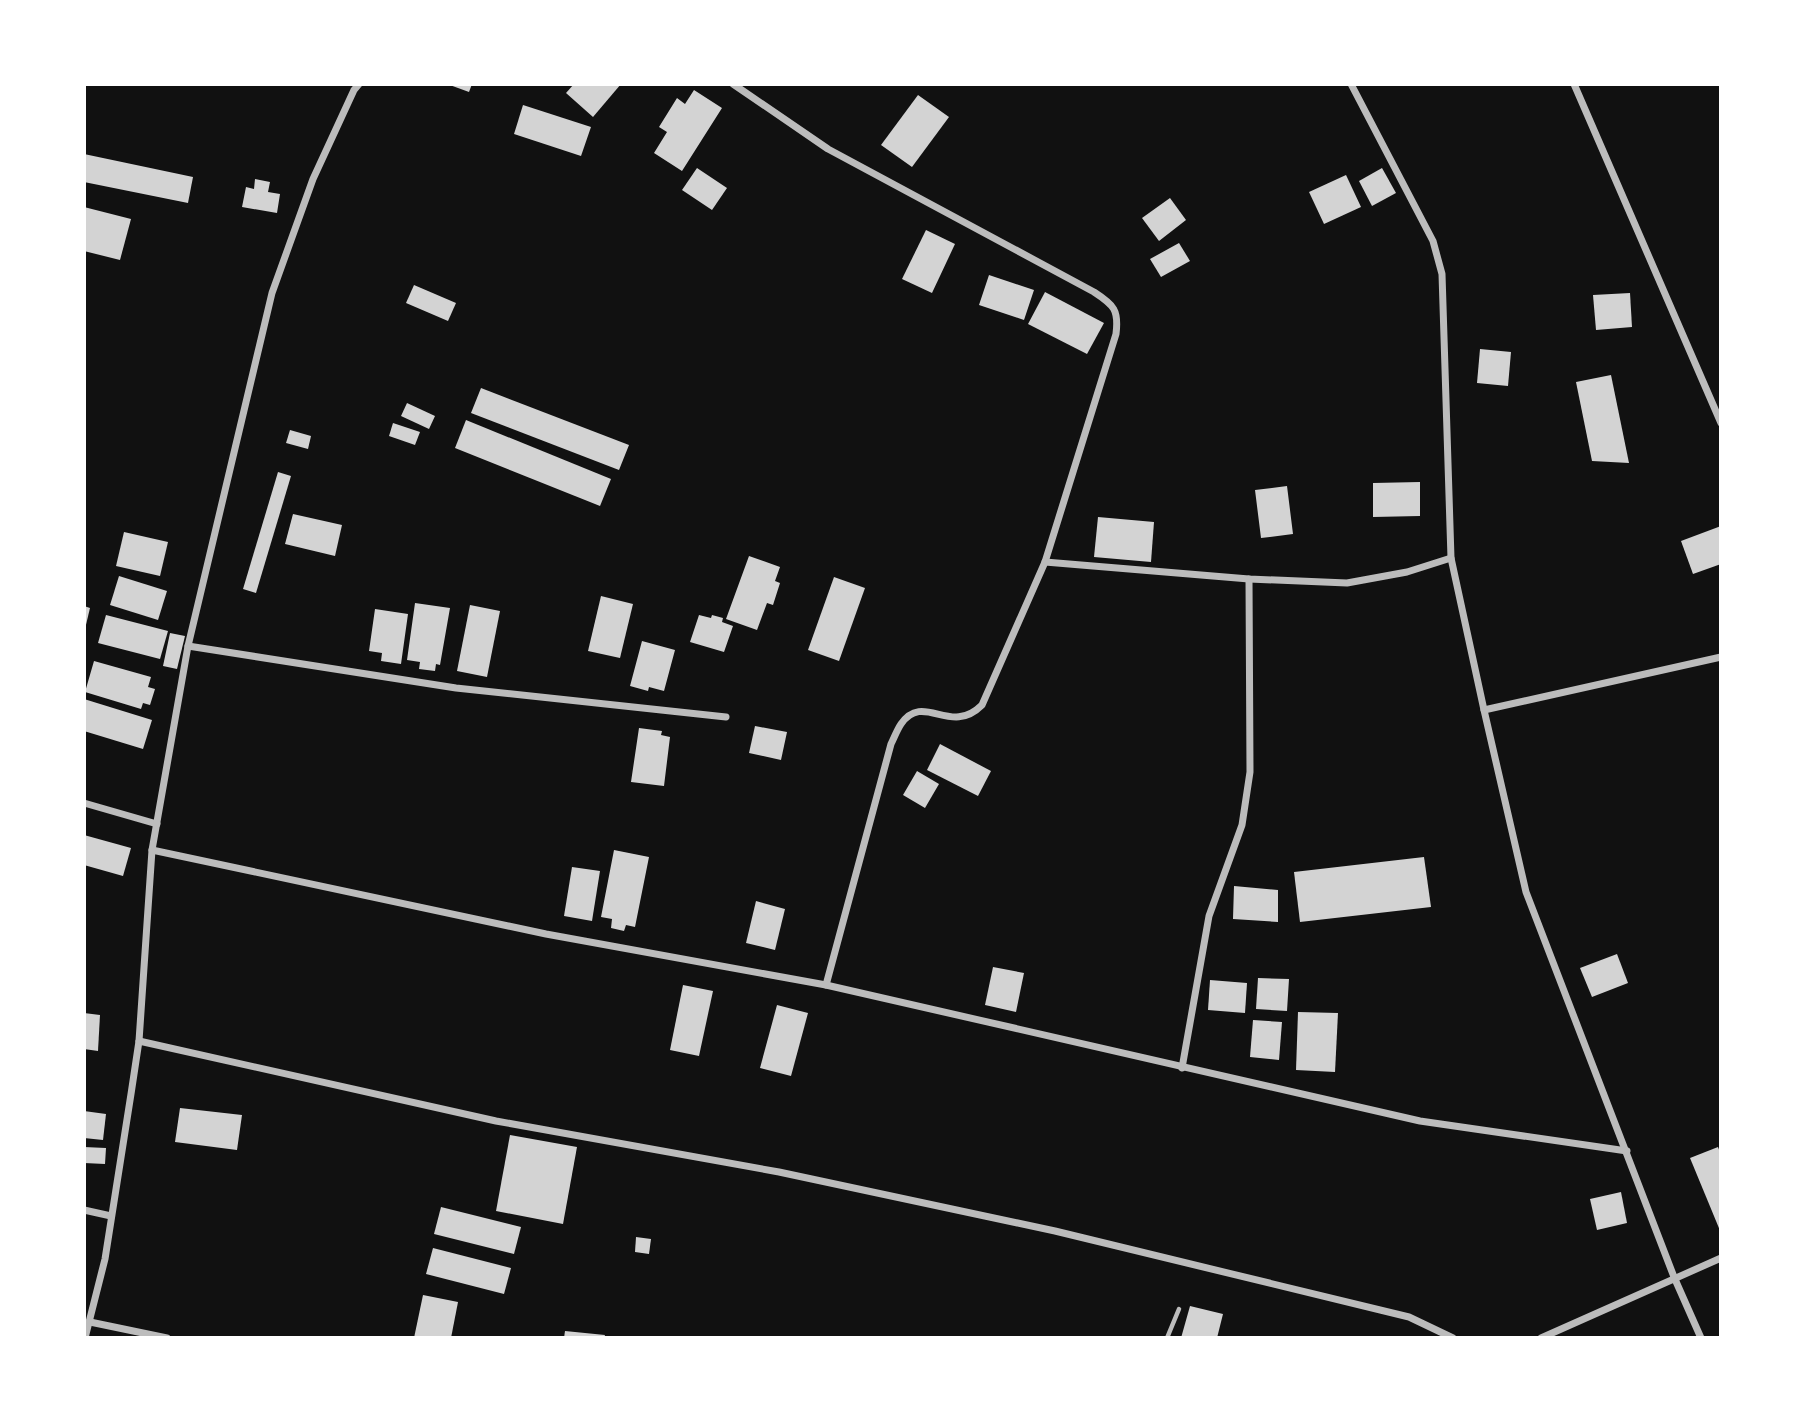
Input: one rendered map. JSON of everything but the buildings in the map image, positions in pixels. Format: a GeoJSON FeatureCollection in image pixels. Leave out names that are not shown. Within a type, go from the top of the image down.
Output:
{"type":"FeatureCollection","features":[{"type":"Feature","properties":{"kind":"street"},"geometry":{"type":"LineString","coordinates":[[85,1338],[105,1259],[139,1041],[152,850],[188,646],[272,293],[313,179],[356,87],[345,84]]}},
{"type":"Feature","properties":{"kind":"street"},"geometry":{"type":"LineString","coordinates":[[733,84],[828,149],[1094,292],[1110,303],[1118,317],[1116,334],[1045,562],[982,705],[972,715],[957,718],[926,711],[911,713],[901,724],[891,744],[826,985]]}},
{"type":"Feature","properties":{"kind":"street"},"geometry":{"type":"LineString","coordinates":[[1351,84],[1433,241],[1442,274],[1451,558],[1526,892],[1674,1277],[1701,1338]]}},
{"type":"Feature","properties":{"kind":"street"},"geometry":{"type":"LineString","coordinates":[[1574,84],[1721,423]]}},
{"type":"Feature","properties":{"kind":"street"},"geometry":{"type":"LineString","coordinates":[[1045,562],[1249,579],[1348,583],[1407,572],[1451,558]]}},
{"type":"Feature","properties":{"kind":"street"},"geometry":{"type":"LineString","coordinates":[[1182,1068],[1209,916],[1242,825],[1250,772],[1249,579]]}},
{"type":"Feature","properties":{"kind":"street"},"geometry":{"type":"LineString","coordinates":[[188,646],[456,688],[726,717]]}},
{"type":"Feature","properties":{"kind":"street"},"geometry":{"type":"LineString","coordinates":[[1484,710],[1721,657]]}},
{"type":"Feature","properties":{"kind":"street"},"geometry":{"type":"LineString","coordinates":[[84,803],[157,824]]}},
{"type":"Feature","properties":{"kind":"street"},"geometry":{"type":"LineString","coordinates":[[152,850],[546,934],[826,985],[1420,1121],[1627,1151]]}},
{"type":"Feature","properties":{"kind":"street"},"geometry":{"type":"LineString","coordinates":[[139,1041],[496,1121],[779,1172],[1055,1231],[1409,1317],[1453,1338]]}},
{"type":"Feature","properties":{"kind":"street"},"geometry":{"type":"LineString","coordinates":[[84,1210],[111,1216]]}},
{"type":"Feature","properties":{"kind":"street"},"geometry":{"type":"LineString","coordinates":[[1541,1338],[1721,1258]]}},
{"type":"Feature","properties":{"kind":"street"},"geometry":{"type":"LineString","coordinates":[[90,1322],[167,1338]]}},
{"type":"Feature","properties":{"kind":"lane"},"geometry":{"type":"LineString","coordinates":[[1167,1338],[1179,1309]]}}]}
